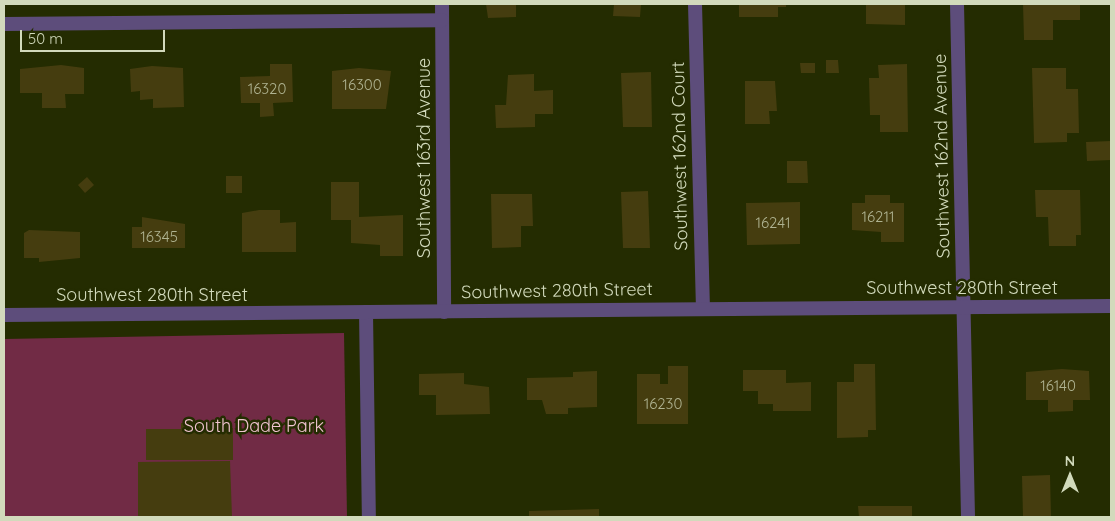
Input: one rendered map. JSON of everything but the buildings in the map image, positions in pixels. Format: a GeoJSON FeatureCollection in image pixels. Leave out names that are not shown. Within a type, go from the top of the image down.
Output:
{"type":"FeatureCollection","features":[{"type":"Feature","properties":{"kind":"street","name":"Southwest 163rd Avenue"},"geometry":{"type":"LineString","coordinates":[[442,4],[444,312]]}},
{"type":"Feature","properties":{"kind":"street","name":"Southwest 162nd Court"},"geometry":{"type":"LineString","coordinates":[[695,4],[703,308]]}},
{"type":"Feature","properties":{"kind":"street","name":"Southwest 162nd Avenue"},"geometry":{"type":"LineString","coordinates":[[957,4],[968,517]]}},
{"type":"Feature","properties":{"kind":"street"},"geometry":{"type":"LineString","coordinates":[[4,24],[442,20]]}},
{"type":"Feature","properties":{"kind":"street","name":"Southwest 280th Street"},"geometry":{"type":"LineString","coordinates":[[4,315],[1111,306]]}},
{"type":"Feature","properties":{"kind":"street"},"geometry":{"type":"LineString","coordinates":[[366,312],[369,517]]}},
{"type":"Feature","properties":{"kind":"green space","name":"South Dade Park"},"geometry":{"type":"Polygon","coordinates":[[[344,333],[347,517],[4,517],[4,339],[344,333]]]}}]}
